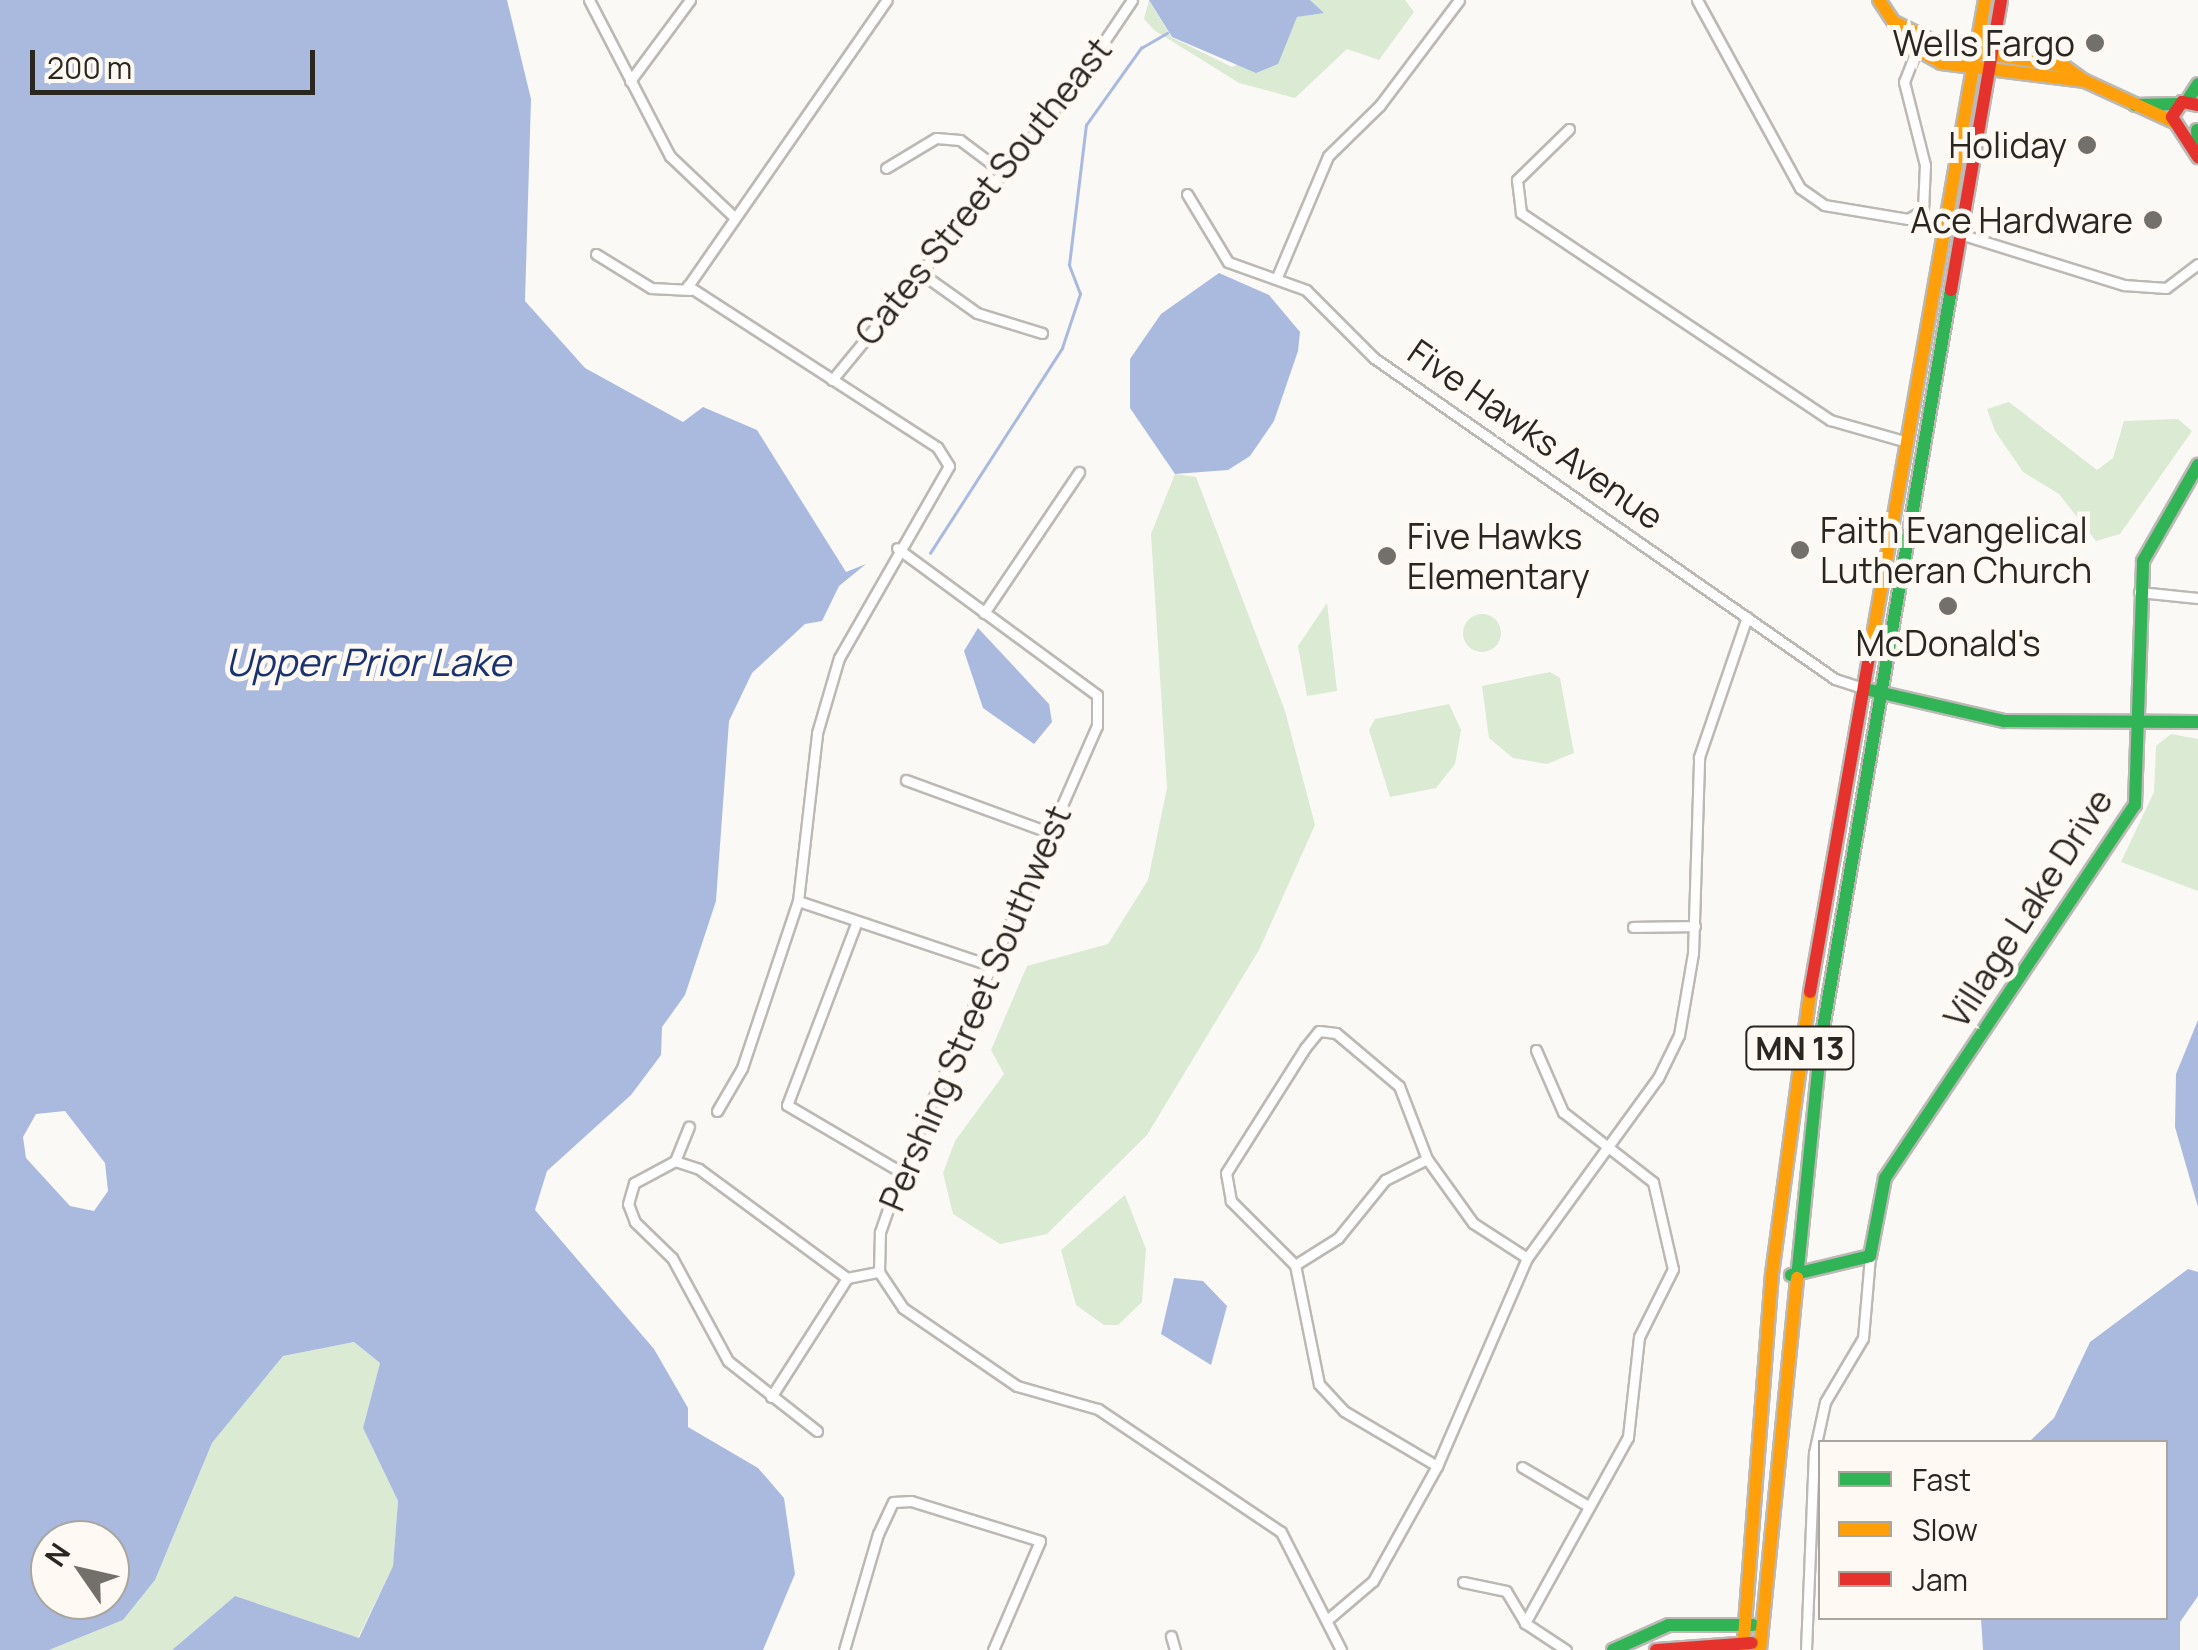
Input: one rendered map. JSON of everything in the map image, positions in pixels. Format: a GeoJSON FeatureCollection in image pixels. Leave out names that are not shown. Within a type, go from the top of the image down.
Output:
{"type":"FeatureCollection","features":[{"type":"Feature","properties":{"kind":"main road"},"geometry":{"type":"LineString","coordinates":[[1879,0],[1916,50],[1972,68],[1990,63]]}},
{"type":"Feature","properties":{"kind":"main road","name":"MN 13"},"geometry":{"type":"LineString","coordinates":[[1744,1646],[1802,1036],[1984,0]]}},
{"type":"Feature","properties":{"kind":"main road","name":"MN 13"},"geometry":{"type":"LineString","coordinates":[[1760,1646],[1792,1274],[1821,1040],[2002,0]]}},
{"type":"Feature","properties":{"kind":"main road"},"geometry":{"type":"LineString","coordinates":[[1896,23],[1990,63],[2084,81],[2176,126],[2198,130],[2198,155]]}},
{"type":"Feature","properties":{"kind":"main road"},"geometry":{"type":"LineString","coordinates":[[2176,126],[2198,84]]}},
{"type":"Feature","properties":{"kind":"main road"},"geometry":{"type":"LineString","coordinates":[[2136,104],[2188,103]]}},
{"type":"Feature","properties":{"kind":"main road"},"geometry":{"type":"LineString","coordinates":[[2176,126],[2198,155]]}},
{"type":"Feature","properties":{"kind":"main road","name":"Village Lake Drive"},"geometry":{"type":"LineString","coordinates":[[1870,1256],[1875,1200],[1926,1116],[2127,818],[2144,720],[2139,592],[2157,528],[2198,465]]}},
{"type":"Feature","properties":{"kind":"main road","name":"Five Hawks Avenue"},"geometry":{"type":"LineString","coordinates":[[1865,689],[2004,722],[2198,722]]}},
{"type":"Feature","properties":{"kind":"main road"},"geometry":{"type":"LineString","coordinates":[[1792,1274],[1870,1256]]}},
{"type":"Feature","properties":{"kind":"main road"},"geometry":{"type":"LineString","coordinates":[[1613,1650],[1669,1625],[1761,1625]]}},
{"type":"Feature","properties":{"kind":"main road"},"geometry":{"type":"LineString","coordinates":[[1656,1650],[1760,1646]]}},
{"type":"Feature","properties":{"kind":"street"},"geometry":{"type":"LineString","coordinates":[[589,0],[670,156],[734,217]]}},
{"type":"Feature","properties":{"kind":"street"},"geometry":{"type":"LineString","coordinates":[[630,81],[690,0]]}},
{"type":"Feature","properties":{"kind":"street"},"geometry":{"type":"LineString","coordinates":[[689,288],[734,217],[888,0]]}},
{"type":"Feature","properties":{"kind":"street","name":"Cates Street Southeast"},"geometry":{"type":"LineString","coordinates":[[832,380],[918,270],[1004,173],[1132,0]]}},
{"type":"Feature","properties":{"kind":"street"},"geometry":{"type":"LineString","coordinates":[[1277,277],[1328,156],[1380,105],[1459,0]]}},
{"type":"Feature","properties":{"kind":"street"},"geometry":{"type":"LineString","coordinates":[[1697,0],[1800,188],[1824,205],[1908,219],[1922,210],[1925,166],[1904,82],[1916,50]]}},
{"type":"Feature","properties":{"kind":"street"},"geometry":{"type":"LineString","coordinates":[[1569,129],[1517,180],[1521,214],[1830,420],[1907,442]]}},
{"type":"Feature","properties":{"kind":"street"},"geometry":{"type":"LineString","coordinates":[[886,168],[936,138],[960,140],[1004,173]]}},
{"type":"Feature","properties":{"kind":"street","name":"Five Hawks Avenue"},"geometry":{"type":"LineString","coordinates":[[1187,194],[1228,262],[1277,277],[1320,300],[1353,344],[1747,617],[1865,689]]}},
{"type":"Feature","properties":{"kind":"street"},"geometry":{"type":"LineString","coordinates":[[1960,234],[2124,285],[2166,288],[2198,264]]}},
{"type":"Feature","properties":{"kind":"street"},"geometry":{"type":"LineString","coordinates":[[596,254],[651,288],[689,288],[937,447],[949,466],[897,548],[841,656],[817,733],[798,901],[742,1068],[717,1111]]}},
{"type":"Feature","properties":{"kind":"street"},"geometry":{"type":"LineString","coordinates":[[918,270],[977,312],[1042,332]]}},
{"type":"Feature","properties":{"kind":"street"},"geometry":{"type":"LineString","coordinates":[[897,548],[984,612],[1079,472]]}},
{"type":"Feature","properties":{"kind":"street"},"geometry":{"type":"LineString","coordinates":[[2139,592],[2198,598]]}},
{"type":"Feature","properties":{"kind":"street","name":"Pershing Street Southwest"},"geometry":{"type":"LineString","coordinates":[[879,1272],[880,1232],[901,1172],[995,967],[1097,726],[1097,695],[984,612]]}},
{"type":"Feature","properties":{"kind":"street"},"geometry":{"type":"LineString","coordinates":[[1327,1620],[1373,1581],[1438,1466],[1527,1258],[1603,1145],[1658,1078],[1678,1035],[1695,926],[1699,757],[1747,617]]}},
{"type":"Feature","properties":{"kind":"street"},"geometry":{"type":"LineString","coordinates":[[906,780],[1051,833]]}},
{"type":"Feature","properties":{"kind":"street"},"geometry":{"type":"LineString","coordinates":[[798,901],[995,967]]}},
{"type":"Feature","properties":{"kind":"street"},"geometry":{"type":"LineString","coordinates":[[857,921],[787,1104],[901,1172]]}},
{"type":"Feature","properties":{"kind":"street"},"geometry":{"type":"LineString","coordinates":[[1633,927],[1695,926]]}},
{"type":"Feature","properties":{"kind":"street"},"geometry":{"type":"LineString","coordinates":[[1438,1466],[1344,1412],[1319,1384],[1295,1265],[1224,1184],[1304,1048],[1319,1031],[1336,1033],[1399,1086],[1427,1159],[1474,1223],[1527,1258]]}},
{"type":"Feature","properties":{"kind":"street"},"geometry":{"type":"LineString","coordinates":[[1525,1623],[1628,1438],[1639,1337],[1673,1269],[1669,1224],[1653,1182],[1563,1112],[1536,1050]]}},
{"type":"Feature","properties":{"kind":"street"},"geometry":{"type":"LineString","coordinates":[[688,1126],[675,1161],[634,1183],[628,1204],[635,1222],[672,1258],[728,1361],[817,1431]]}},
{"type":"Feature","properties":{"kind":"street"},"geometry":{"type":"LineString","coordinates":[[1295,1265],[1338,1238],[1385,1180],[1427,1159]]}},
{"type":"Feature","properties":{"kind":"street"},"geometry":{"type":"LineString","coordinates":[[675,1161],[848,1278],[879,1272],[903,1308],[1017,1386],[1098,1409],[1281,1532],[1340,1650]]}},
{"type":"Feature","properties":{"kind":"street"},"geometry":{"type":"LineString","coordinates":[[1806,1650],[1814,1453],[1825,1402],[1862,1338],[1870,1256]]}},
{"type":"Feature","properties":{"kind":"street"},"geometry":{"type":"LineString","coordinates":[[771,1397],[848,1278]]}},
{"type":"Feature","properties":{"kind":"street"},"geometry":{"type":"LineString","coordinates":[[1522,1467],[1588,1506]]}},
{"type":"Feature","properties":{"kind":"street"},"geometry":{"type":"LineString","coordinates":[[844,1650],[894,1502],[1040,1541],[994,1650]]}},
{"type":"Feature","properties":{"kind":"street"},"geometry":{"type":"LineString","coordinates":[[1464,1582],[1506,1591],[1525,1623],[1566,1650]]}},
{"type":"Feature","properties":{"kind":"street"},"geometry":{"type":"LineString","coordinates":[[1171,1636],[1175,1650]]}},
{"type":"Feature","properties":{"kind":"green space"},"geometry":{"type":"Polygon","coordinates":[[[1149,0],[1171,37],[1232,67],[1281,45],[1297,17],[1322,12],[1310,0],[1405,0],[1414,12],[1379,60],[1347,49],[1295,98],[1239,83],[1154,30],[1144,19],[1149,0]]]}},
{"type":"Feature","properties":{"kind":"green space"},"geometry":{"type":"Polygon","coordinates":[[[2009,402],[2097,470],[2113,458],[2124,421],[2178,419],[2192,431],[2120,534],[2096,541],[2059,494],[2023,472],[1995,431],[1987,409],[2009,402]]]}},
{"type":"Feature","properties":{"kind":"green space"},"geometry":{"type":"Polygon","coordinates":[[[1175,474],[1196,477],[1285,711],[1315,825],[1259,950],[1147,1135],[1047,1234],[1000,1244],[953,1214],[943,1173],[955,1141],[1004,1074],[991,1050],[1027,966],[1108,944],[1148,880],[1167,788],[1151,534],[1175,474]]]}},
{"type":"Feature","properties":{"kind":"green space"},"geometry":{"type":"Polygon","coordinates":[[[1327,603],[1337,691],[1307,696],[1298,646],[1327,603]]]}},
{"type":"Feature","properties":{"kind":"green space"},"geometry":{"type":"Polygon","coordinates":[[[1482,614],[1495,620],[1501,633],[1495,646],[1482,652],[1469,646],[1463,633],[1469,620],[1482,614]]]}},
{"type":"Feature","properties":{"kind":"green space"},"geometry":{"type":"Polygon","coordinates":[[[1550,672],[1560,678],[1574,753],[1547,764],[1513,758],[1489,738],[1482,686],[1550,672]]]}},
{"type":"Feature","properties":{"kind":"green space"},"geometry":{"type":"Polygon","coordinates":[[[1449,704],[1461,730],[1455,764],[1436,788],[1390,797],[1369,730],[1375,719],[1449,704]]]}},
{"type":"Feature","properties":{"kind":"green space"},"geometry":{"type":"Polygon","coordinates":[[[2171,734],[2198,739],[2198,891],[2121,862],[2154,792],[2156,746],[2171,734]]]}},
{"type":"Feature","properties":{"kind":"green space"},"geometry":{"type":"Polygon","coordinates":[[[1125,1195],[1146,1249],[1142,1302],[1118,1325],[1104,1325],[1076,1305],[1061,1250],[1125,1195]]]}},
{"type":"Feature","properties":{"kind":"green space"},"geometry":{"type":"Polygon","coordinates":[[[354,1342],[380,1363],[363,1428],[398,1501],[393,1566],[358,1638],[235,1596],[172,1650],[49,1650],[130,1620],[130,1611],[155,1580],[212,1443],[283,1356],[354,1342]]]}},
{"type":"Feature","properties":{"kind":"water","name":"Upper Prior Lake"},"geometry":{"type":"Polygon","coordinates":[[[0,0],[507,0],[531,99],[525,301],[585,368],[683,422],[703,407],[757,430],[846,572],[866,564],[839,586],[822,621],[805,624],[752,673],[729,721],[716,901],[685,995],[662,1027],[661,1055],[631,1095],[547,1171],[535,1210],[654,1349],[688,1408],[688,1427],[758,1468],[784,1498],[795,1574],[763,1650],[172,1650],[235,1596],[359,1638],[393,1566],[398,1501],[363,1428],[380,1363],[354,1342],[283,1356],[212,1443],[155,1580],[130,1611],[130,1520],[30,1520],[30,1620],[123,1620],[49,1650],[0,1650],[0,0]],[[65,1111],[36,1114],[23,1137],[26,1158],[70,1206],[94,1211],[108,1191],[105,1163],[65,1111]]]}},
{"type":"Feature","properties":{"kind":"water"},"geometry":{"type":"Polygon","coordinates":[[[1149,0],[1310,0],[1324,13],[1297,17],[1278,64],[1256,73],[1172,37],[1149,0]]]}},
{"type":"Feature","properties":{"kind":"water"},"geometry":{"type":"Polygon","coordinates":[[[1219,273],[1269,295],[1300,332],[1298,351],[1274,421],[1250,456],[1228,470],[1175,474],[1130,408],[1130,359],[1161,314],[1219,273]]]}},
{"type":"Feature","properties":{"kind":"water"},"geometry":{"type":"Polygon","coordinates":[[[978,628],[1049,704],[1052,722],[1034,744],[983,708],[964,651],[978,628]]]}},
{"type":"Feature","properties":{"kind":"water"},"geometry":{"type":"Polygon","coordinates":[[[2198,1020],[2198,1207],[2175,1127],[2176,1074],[2198,1020]]]}},
{"type":"Feature","properties":{"kind":"water"},"geometry":{"type":"Polygon","coordinates":[[[2188,1269],[2198,1272],[2198,1596],[2180,1622],[2180,1650],[1983,1650],[1981,1620],[2168,1620],[2168,1440],[2031,1440],[2054,1418],[2090,1342],[2188,1269]]]}},
{"type":"Feature","properties":{"kind":"water"},"geometry":{"type":"Polygon","coordinates":[[[1174,1278],[1203,1281],[1227,1306],[1211,1365],[1161,1334],[1174,1278]]]}},
{"type":"Feature","properties":{"kind":"waterway"},"geometry":{"type":"LineString","coordinates":[[930,553],[1062,348],[1080,294],[1069,265],[1086,125],[1141,48],[1167,33]]}},
{"type":"Feature","properties":{"kind":"traffic: fast"},"geometry":{"type":"LineString","coordinates":[[2187,101],[2198,84]]}},
{"type":"Feature","properties":{"kind":"traffic: fast"},"geometry":{"type":"LineString","coordinates":[[2135,105],[2178,104]]}},
{"type":"Feature","properties":{"kind":"traffic: fast"},"geometry":{"type":"LineString","coordinates":[[2197,130],[2198,152]]}},
{"type":"Feature","properties":{"kind":"traffic: fast"},"geometry":{"type":"LineString","coordinates":[[1797,1278],[1821,1040],[1951,290]]}},
{"type":"Feature","properties":{"kind":"traffic: fast"},"geometry":{"type":"LineString","coordinates":[[1791,1275],[1870,1256],[1885,1178],[2135,805],[2143,561],[2198,465]]}},
{"type":"Feature","properties":{"kind":"traffic: fast"},"geometry":{"type":"LineString","coordinates":[[1865,689],[2004,721],[2198,722]]}},
{"type":"Feature","properties":{"kind":"traffic: fast"},"geometry":{"type":"LineString","coordinates":[[1613,1650],[1669,1625],[1753,1625]]}},
{"type":"Feature","properties":{"kind":"traffic: slow"},"geometry":{"type":"LineString","coordinates":[[1879,0],[1909,45],[1941,63],[2085,81],[2172,121]]}},
{"type":"Feature","properties":{"kind":"traffic: slow"},"geometry":{"type":"LineString","coordinates":[[1870,652],[1985,0]]}},
{"type":"Feature","properties":{"kind":"traffic: slow"},"geometry":{"type":"LineString","coordinates":[[1896,23],[1945,47],[2064,66],[2085,81]]}},
{"type":"Feature","properties":{"kind":"traffic: slow"},"geometry":{"type":"LineString","coordinates":[[1743,1650],[1772,1274],[1810,992]]}},
{"type":"Feature","properties":{"kind":"traffic: slow"},"geometry":{"type":"LineString","coordinates":[[1760,1650],[1797,1278]]}},
{"type":"Feature","properties":{"kind":"traffic: jam"},"geometry":{"type":"LineString","coordinates":[[1951,290],[2001,0]]}},
{"type":"Feature","properties":{"kind":"traffic: jam"},"geometry":{"type":"LineString","coordinates":[[2198,105],[2182,102],[2172,117],[2198,157]]}},
{"type":"Feature","properties":{"kind":"traffic: jam"},"geometry":{"type":"LineString","coordinates":[[1810,992],[1870,652]]}},
{"type":"Feature","properties":{"kind":"traffic: jam"},"geometry":{"type":"LineString","coordinates":[[1656,1650],[1752,1643]]}},
{"type":"Feature","properties":{"kind":"place","name":"Wells Fargo"},"geometry":{"type":"Point","coordinates":[2095,43]}},
{"type":"Feature","properties":{"kind":"place","name":"Holiday"},"geometry":{"type":"Point","coordinates":[2087,145]}},
{"type":"Feature","properties":{"kind":"place","name":"Ace Hardware"},"geometry":{"type":"Point","coordinates":[2153,220]}},
{"type":"Feature","properties":{"kind":"place","name":"Faith Evangelical Lutheran Church"},"geometry":{"type":"Point","coordinates":[1800,550]}},
{"type":"Feature","properties":{"kind":"place","name":"Five Hawks Elementary"},"geometry":{"type":"Point","coordinates":[1387,556]}},
{"type":"Feature","properties":{"kind":"place","name":"McDonald's"},"geometry":{"type":"Point","coordinates":[1948,606]}}]}
